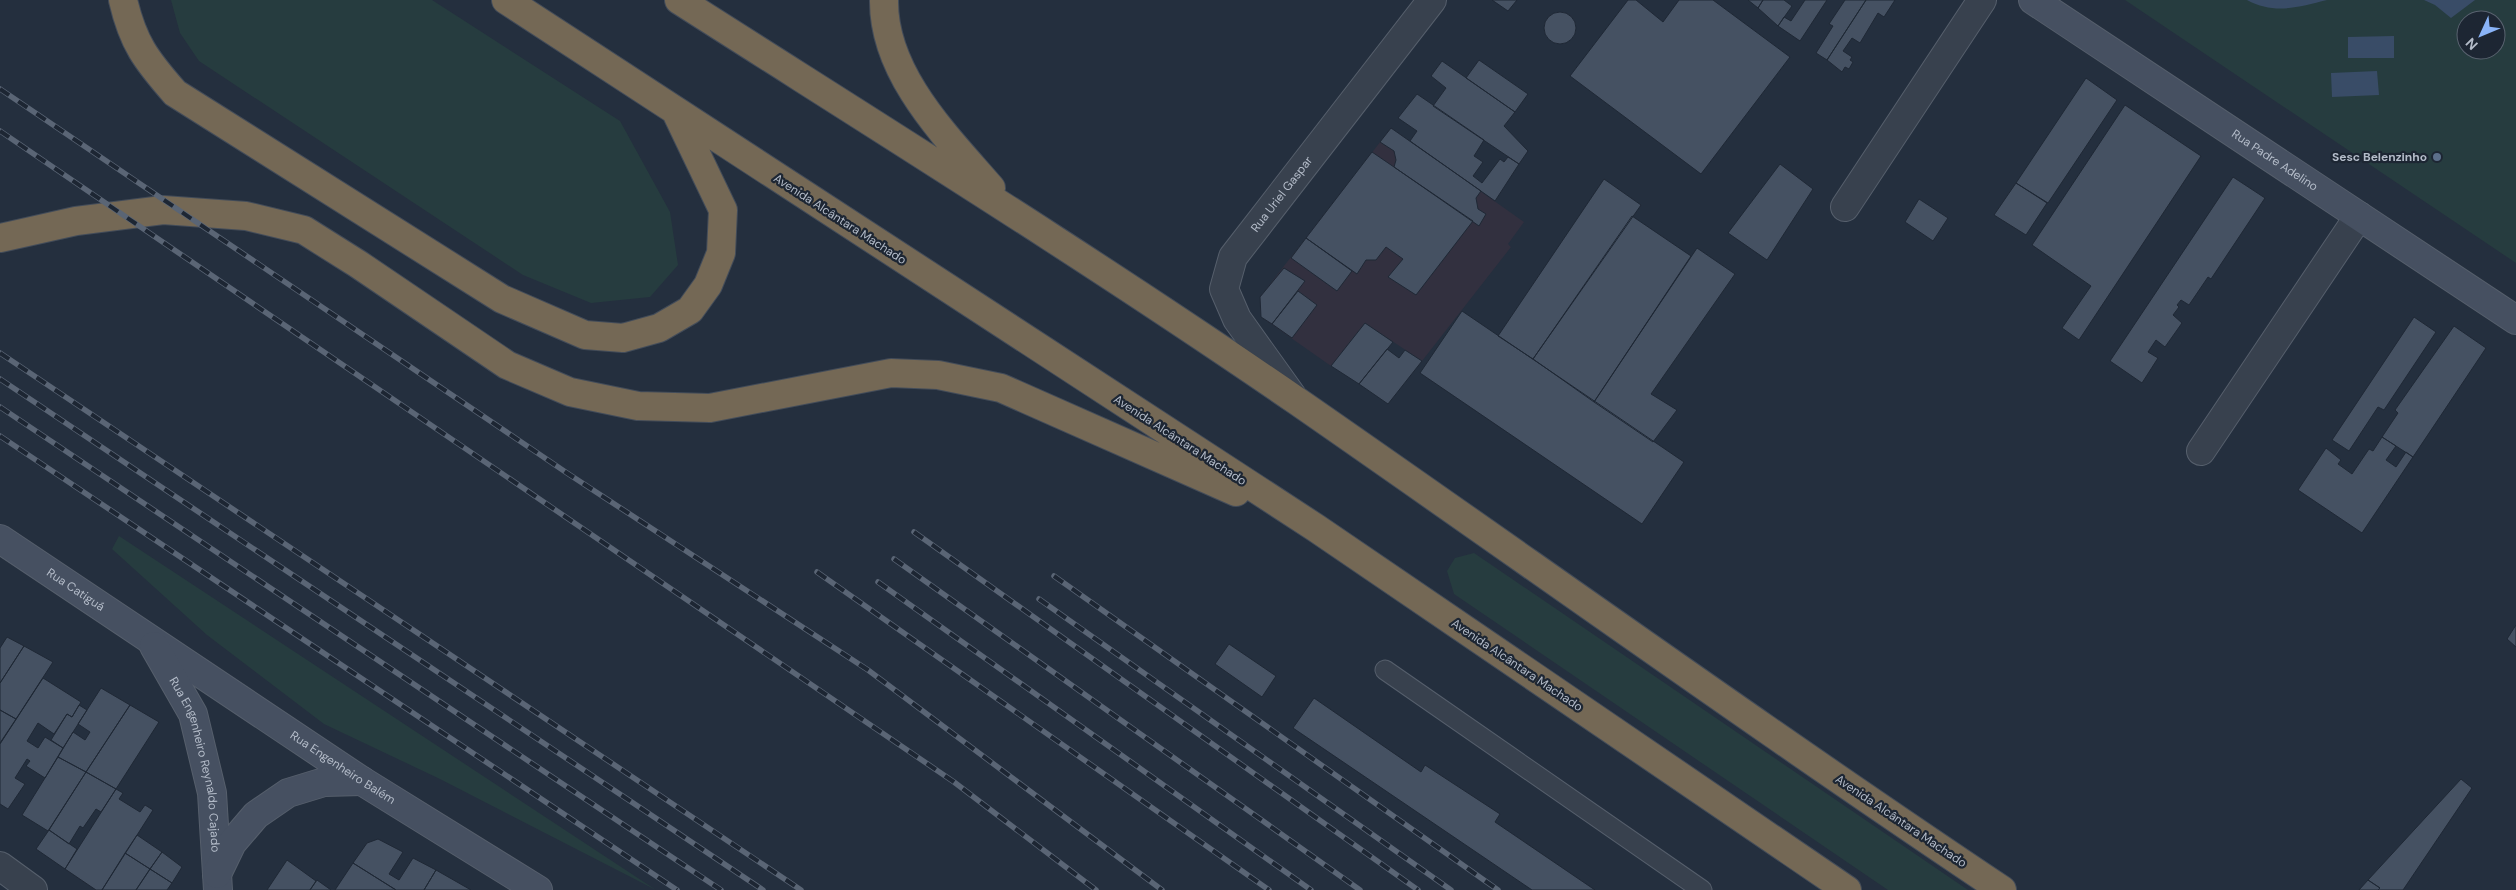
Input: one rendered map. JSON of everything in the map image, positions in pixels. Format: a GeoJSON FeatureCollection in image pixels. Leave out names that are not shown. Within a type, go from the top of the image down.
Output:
{"type":"FeatureCollection","features":[{"type":"Feature","properties":{"kind":"highway"},"geometry":{"type":"LineString","coordinates":[[123,0],[130,30],[146,61],[175,93],[502,299],[585,335],[623,338],[659,328],[690,310],[708,286],[721,253],[723,210],[677,114]]}},
{"type":"Feature","properties":{"kind":"highway","name":"Avenida Alcântara Machado"},"geometry":{"type":"LineString","coordinates":[[506,0],[677,114],[1316,528],[1848,890]]}},
{"type":"Feature","properties":{"kind":"highway","name":"Avenida Alcântara Machado"},"geometry":{"type":"LineString","coordinates":[[679,0],[1010,210],[1294,400],[1698,682],[2002,890]]}},
{"type":"Feature","properties":{"kind":"highway"},"geometry":{"type":"LineString","coordinates":[[884,0],[895,56],[927,114],[1010,210]]}},
{"type":"Feature","properties":{"kind":"highway"},"geometry":{"type":"LineString","coordinates":[[0,238],[76,221],[163,210],[246,216],[304,230],[358,264],[507,365],[570,392],[638,406],[710,408],[891,373],[938,375],[1001,388],[1316,528]]}},
{"type":"Feature","properties":{"kind":"main road","name":"Rua Padre Adelino"},"geometry":{"type":"LineString","coordinates":[[2034,0],[2516,320]]}},
{"type":"Feature","properties":{"kind":"main road","name":"Rua Catiguá"},"geometry":{"type":"LineString","coordinates":[[0,539],[152,642]]}},
{"type":"Feature","properties":{"kind":"main road","name":"Rua Engenheiro Balém"},"geometry":{"type":"LineString","coordinates":[[152,642],[362,781],[538,890]]}},
{"type":"Feature","properties":{"kind":"main road","name":"Rua Engenheiro Reynaldo Cajado"},"geometry":{"type":"LineString","coordinates":[[152,642],[192,714],[212,794],[214,886]]}},
{"type":"Feature","properties":{"kind":"main road"},"geometry":{"type":"LineString","coordinates":[[214,886],[232,843],[256,814],[288,793],[324,782],[362,781]]}},
{"type":"Feature","properties":{"kind":"street","name":"Rua Uriel Gaspar"},"geometry":{"type":"LineString","coordinates":[[1294,400],[1237,319],[1224,289],[1233,257],[1432,0]]}},
{"type":"Feature","properties":{"kind":"street"},"geometry":{"type":"LineString","coordinates":[[1845,207],[1982,0]]}},
{"type":"Feature","properties":{"kind":"street"},"geometry":{"type":"LineString","coordinates":[[2201,451],[2359,216]]}},
{"type":"Feature","properties":{"kind":"street"},"geometry":{"type":"LineString","coordinates":[[0,866],[33,890]]}},
{"type":"Feature","properties":{"kind":"lane"},"geometry":{"type":"LineString","coordinates":[[1385,670],[1702,890]]}},
{"type":"Feature","properties":{"kind":"shaded area"},"geometry":{"type":"Polygon","coordinates":[[[1391,128],[1524,222],[1508,244],[1511,247],[1422,361],[1365,323],[1331,366],[1261,317],[1260,297],[1391,128]]]}},
{"type":"Feature","properties":{"kind":"green space"},"geometry":{"type":"Polygon","coordinates":[[[171,0],[432,0],[620,121],[670,212],[678,265],[650,297],[591,303],[523,275],[199,61],[180,33],[171,0]]]}},
{"type":"Feature","properties":{"kind":"green space","name":"Sesc Belenzinho"},"geometry":{"type":"Polygon","coordinates":[[[2125,0],[2516,0],[2516,263],[2125,0]]]}},
{"type":"Feature","properties":{"kind":"green space"},"geometry":{"type":"Polygon","coordinates":[[[119,536],[656,890],[440,779],[324,724],[207,635],[112,549],[119,536]]]}},
{"type":"Feature","properties":{"kind":"green space"},"geometry":{"type":"Polygon","coordinates":[[[1474,553],[1968,890],[1888,890],[1454,594],[1447,571],[1455,558],[1474,553]]]}},
{"type":"Feature","properties":{"kind":"water"},"geometry":{"type":"Polygon","coordinates":[[[2247,0],[2327,0],[2296,7],[2277,8],[2257,5],[2247,0]]]}},
{"type":"Feature","properties":{"kind":"water"},"geometry":{"type":"Polygon","coordinates":[[[2424,0],[2475,0],[2462,10],[2456,10],[2456,14],[2451,18],[2435,5],[2424,0]]]}},
{"type":"Feature","properties":{"kind":"water"},"geometry":{"type":"Polygon","coordinates":[[[2394,36],[2394,58],[2348,58],[2348,37],[2394,36]]]}},
{"type":"Feature","properties":{"kind":"water"},"geometry":{"type":"Polygon","coordinates":[[[2377,71],[2379,95],[2332,97],[2331,73],[2377,71]]]}},
{"type":"Feature","properties":{"kind":"building"},"geometry":{"type":"Polygon","coordinates":[[[1492,0],[1517,0],[1508,11],[1492,0]]]}},
{"type":"Feature","properties":{"kind":"building"},"geometry":{"type":"Polygon","coordinates":[[[1628,0],[1636,0],[1663,22],[1679,0],[1713,0],[1790,57],[1701,174],[1570,76],[1628,0]]]}},
{"type":"Feature","properties":{"kind":"building"},"geometry":{"type":"Polygon","coordinates":[[[1748,0],[1763,0],[1758,8],[1748,0]]]}},
{"type":"Feature","properties":{"kind":"building"},"geometry":{"type":"Polygon","coordinates":[[[1763,0],[1784,0],[1792,6],[1778,26],[1758,8],[1763,0]]]}},
{"type":"Feature","properties":{"kind":"building"},"geometry":{"type":"Polygon","coordinates":[[[1805,0],[1827,0],[1800,41],[1778,26],[1784,17],[1791,21],[1805,0]]]}},
{"type":"Feature","properties":{"kind":"building"},"geometry":{"type":"Polygon","coordinates":[[[1845,0],[1866,0],[1827,60],[1816,53],[1833,26],[1829,24],[1845,0]]]}},
{"type":"Feature","properties":{"kind":"building"},"geometry":{"type":"Polygon","coordinates":[[[1866,0],[1895,0],[1884,17],[1878,13],[1860,43],[1852,38],[1843,51],[1852,57],[1850,60],[1853,62],[1849,69],[1845,67],[1842,72],[1827,60],[1866,0]]]}},
{"type":"Feature","properties":{"kind":"building"},"geometry":{"type":"Polygon","coordinates":[[[1560,12],[1571,17],[1576,28],[1571,39],[1560,44],[1549,39],[1544,28],[1549,17],[1560,12]]]}},
{"type":"Feature","properties":{"kind":"building"},"geometry":{"type":"Polygon","coordinates":[[[1479,60],[1528,94],[1515,112],[1466,78],[1479,60]]]}},
{"type":"Feature","properties":{"kind":"building"},"geometry":{"type":"Polygon","coordinates":[[[1442,61],[1515,112],[1504,126],[1528,151],[1519,164],[1433,106],[1446,88],[1431,76],[1442,61]]]}},
{"type":"Feature","properties":{"kind":"building"},"geometry":{"type":"Polygon","coordinates":[[[2086,78],[2117,100],[2048,203],[2016,183],[2086,78]]]}},
{"type":"Feature","properties":{"kind":"building"},"geometry":{"type":"Polygon","coordinates":[[[1417,94],[1484,140],[1474,156],[1483,162],[1473,176],[1482,183],[1500,159],[1504,162],[1508,157],[1519,164],[1495,201],[1410,141],[1417,131],[1398,118],[1417,94]]]}},
{"type":"Feature","properties":{"kind":"building"},"geometry":{"type":"Polygon","coordinates":[[[2125,105],[2201,156],[2079,340],[2062,328],[2091,286],[2032,245],[2125,105]]]}},
{"type":"Feature","properties":{"kind":"building"},"geometry":{"type":"Polygon","coordinates":[[[1391,128],[1481,191],[1476,198],[1478,209],[1486,214],[1479,226],[1394,167],[1396,160],[1394,151],[1380,142],[1391,128]]]}},
{"type":"Feature","properties":{"kind":"building"},"geometry":{"type":"Polygon","coordinates":[[[1372,152],[1473,221],[1416,295],[1388,277],[1403,259],[1386,247],[1376,260],[1366,260],[1357,274],[1306,238],[1372,152]]]}},
{"type":"Feature","properties":{"kind":"building"},"geometry":{"type":"Polygon","coordinates":[[[1780,164],[1813,189],[1767,260],[1728,233],[1780,164]]]}},
{"type":"Feature","properties":{"kind":"building"},"geometry":{"type":"Polygon","coordinates":[[[2233,177],[2265,198],[2211,279],[2208,277],[2189,305],[2181,300],[2177,305],[2179,307],[2173,315],[2182,323],[2165,347],[2156,340],[2148,352],[2158,358],[2142,383],[2110,361],[2233,177]]]}},
{"type":"Feature","properties":{"kind":"building"},"geometry":{"type":"Polygon","coordinates":[[[1604,179],[1641,205],[1533,359],[1498,336],[1604,179]]]}},
{"type":"Feature","properties":{"kind":"building"},"geometry":{"type":"Polygon","coordinates":[[[2016,183],[2047,203],[2026,235],[1994,215],[2016,183]]]}},
{"type":"Feature","properties":{"kind":"building"},"geometry":{"type":"Polygon","coordinates":[[[1919,199],[1948,218],[1933,241],[1905,222],[1919,199]]]}},
{"type":"Feature","properties":{"kind":"building"},"geometry":{"type":"Polygon","coordinates":[[[1632,216],[1691,256],[1594,402],[1533,359],[1632,216]]]}},
{"type":"Feature","properties":{"kind":"building"},"geometry":{"type":"Polygon","coordinates":[[[1306,238],[1352,271],[1337,291],[1291,258],[1306,238]]]}},
{"type":"Feature","properties":{"kind":"building"},"geometry":{"type":"Polygon","coordinates":[[[1697,248],[1735,274],[1651,394],[1677,410],[1653,442],[1594,402],[1697,248]]]}},
{"type":"Feature","properties":{"kind":"building"},"geometry":{"type":"Polygon","coordinates":[[[1284,268],[1305,281],[1272,324],[1261,317],[1260,297],[1284,268]]]}},
{"type":"Feature","properties":{"kind":"building"},"geometry":{"type":"Polygon","coordinates":[[[1298,291],[1317,305],[1292,338],[1272,324],[1298,291]]]}},
{"type":"Feature","properties":{"kind":"building"},"geometry":{"type":"Polygon","coordinates":[[[1462,311],[1684,462],[1642,524],[1420,373],[1462,311]]]}},
{"type":"Feature","properties":{"kind":"building"},"geometry":{"type":"Polygon","coordinates":[[[2414,317],[2436,332],[2384,410],[2378,407],[2349,451],[2332,440],[2414,317]]]}},
{"type":"Feature","properties":{"kind":"building"},"geometry":{"type":"Polygon","coordinates":[[[1365,323],[1393,342],[1359,384],[1331,366],[1365,323]]]}},
{"type":"Feature","properties":{"kind":"building"},"geometry":{"type":"Polygon","coordinates":[[[2454,326],[2486,348],[2413,457],[2382,437],[2398,413],[2395,410],[2454,326]]]}},
{"type":"Feature","properties":{"kind":"building"},"geometry":{"type":"Polygon","coordinates":[[[1387,349],[1399,358],[1405,350],[1422,361],[1388,404],[1359,384],[1387,349]]]}},
{"type":"Feature","properties":{"kind":"building"},"geometry":{"type":"Polygon","coordinates":[[[2382,437],[2396,446],[2386,460],[2396,467],[2406,452],[2413,457],[2362,533],[2298,490],[2326,448],[2341,460],[2338,464],[2352,474],[2369,449],[2373,451],[2382,437]]]}},
{"type":"Feature","properties":{"kind":"building"},"geometry":{"type":"Polygon","coordinates":[[[2516,625],[2516,647],[2507,639],[2516,625]]]}},
{"type":"Feature","properties":{"kind":"building"},"geometry":{"type":"Polygon","coordinates":[[[7,637],[24,646],[0,683],[0,648],[7,637]]]}},
{"type":"Feature","properties":{"kind":"building"},"geometry":{"type":"Polygon","coordinates":[[[1229,644],[1276,676],[1262,697],[1215,664],[1229,644]]]}},
{"type":"Feature","properties":{"kind":"building"},"geometry":{"type":"Polygon","coordinates":[[[24,646],[53,662],[16,719],[0,710],[0,683],[24,646]]]}},
{"type":"Feature","properties":{"kind":"building"},"geometry":{"type":"Polygon","coordinates":[[[43,678],[81,702],[72,717],[67,714],[54,734],[38,723],[27,741],[38,748],[45,737],[63,748],[45,778],[26,766],[30,761],[27,759],[15,778],[25,784],[8,809],[0,804],[0,744],[43,678]]]}},
{"type":"Feature","properties":{"kind":"building"},"geometry":{"type":"Polygon","coordinates":[[[101,688],[130,705],[86,772],[58,757],[73,732],[85,740],[90,732],[78,724],[101,688]]]}},
{"type":"Feature","properties":{"kind":"building"},"geometry":{"type":"Polygon","coordinates":[[[1314,698],[1421,772],[1425,765],[1500,814],[1495,822],[1595,890],[1532,890],[1293,728],[1314,698]]]}},
{"type":"Feature","properties":{"kind":"building"},"geometry":{"type":"Polygon","coordinates":[[[79,705],[87,710],[63,748],[51,740],[67,714],[72,717],[79,705]]]}},
{"type":"Feature","properties":{"kind":"building"},"geometry":{"type":"Polygon","coordinates":[[[130,705],[159,722],[116,789],[86,772],[130,705]]]}},
{"type":"Feature","properties":{"kind":"building"},"geometry":{"type":"Polygon","coordinates":[[[0,710],[16,719],[0,743],[0,710]]]}},
{"type":"Feature","properties":{"kind":"building"},"geometry":{"type":"Polygon","coordinates":[[[58,757],[86,772],[48,831],[22,815],[58,757]]]}},
{"type":"Feature","properties":{"kind":"building"},"geometry":{"type":"Polygon","coordinates":[[[86,772],[116,789],[101,812],[96,809],[83,828],[80,826],[69,844],[49,830],[86,772]]]}},
{"type":"Feature","properties":{"kind":"building"},"geometry":{"type":"Polygon","coordinates":[[[2461,779],[2472,788],[2403,890],[2378,890],[2380,888],[2368,880],[2461,779]]]}},
{"type":"Feature","properties":{"kind":"building"},"geometry":{"type":"Polygon","coordinates":[[[116,789],[123,793],[119,799],[140,812],[145,805],[153,810],[102,890],[96,890],[65,869],[116,789]]]}},
{"type":"Feature","properties":{"kind":"building"},"geometry":{"type":"Polygon","coordinates":[[[49,830],[77,849],[65,869],[36,849],[49,830]]]}},
{"type":"Feature","properties":{"kind":"building"},"geometry":{"type":"Polygon","coordinates":[[[137,835],[162,852],[150,869],[125,853],[137,835]]]}},
{"type":"Feature","properties":{"kind":"building"},"geometry":{"type":"Polygon","coordinates":[[[378,839],[403,852],[389,874],[399,880],[413,858],[436,870],[424,890],[396,890],[353,863],[367,843],[378,839]]]}},
{"type":"Feature","properties":{"kind":"building"},"geometry":{"type":"Polygon","coordinates":[[[162,852],[182,867],[172,883],[150,869],[162,852]]]}},
{"type":"Feature","properties":{"kind":"building"},"geometry":{"type":"Polygon","coordinates":[[[125,853],[150,869],[136,890],[102,890],[125,853]]]}},
{"type":"Feature","properties":{"kind":"building"},"geometry":{"type":"Polygon","coordinates":[[[287,860],[316,881],[310,890],[267,890],[287,860]]]}},
{"type":"Feature","properties":{"kind":"building"},"geometry":{"type":"Polygon","coordinates":[[[353,863],[396,890],[335,890],[353,863]]]}},
{"type":"Feature","properties":{"kind":"building"},"geometry":{"type":"Polygon","coordinates":[[[150,869],[172,883],[167,890],[136,890],[150,869]]]}},
{"type":"Feature","properties":{"kind":"building"},"geometry":{"type":"Polygon","coordinates":[[[436,870],[471,890],[424,890],[436,870]]]}},
{"type":"Feature","properties":{"kind":"building"},"geometry":{"type":"Polygon","coordinates":[[[317,880],[331,890],[310,890],[317,880]]]}},
{"type":"Feature","properties":{"kind":"building"},"geometry":{"type":"Polygon","coordinates":[[[2368,880],[2380,888],[2378,890],[2359,890],[2368,880]]]}},
{"type":"Feature","properties":{"kind":"railway"},"geometry":{"type":"LineString","coordinates":[[0,89],[567,473],[868,670],[1162,890]]}},
{"type":"Feature","properties":{"kind":"railway"},"geometry":{"type":"LineString","coordinates":[[0,131],[954,782],[1096,890]]}},
{"type":"Feature","properties":{"kind":"railway"},"geometry":{"type":"LineString","coordinates":[[0,353],[801,890]]}},
{"type":"Feature","properties":{"kind":"railway"},"geometry":{"type":"LineString","coordinates":[[0,379],[763,890]]}},
{"type":"Feature","properties":{"kind":"railway"},"geometry":{"type":"LineString","coordinates":[[0,407],[721,890]]}},
{"type":"Feature","properties":{"kind":"railway"},"geometry":{"type":"LineString","coordinates":[[0,436],[677,890]]}},
{"type":"Feature","properties":{"kind":"railway"},"geometry":{"type":"LineString","coordinates":[[914,532],[1418,890]]}},
{"type":"Feature","properties":{"kind":"railway"},"geometry":{"type":"LineString","coordinates":[[894,559],[1360,890]]}},
{"type":"Feature","properties":{"kind":"railway"},"geometry":{"type":"LineString","coordinates":[[817,572],[1269,890]]}},
{"type":"Feature","properties":{"kind":"railway"},"geometry":{"type":"LineString","coordinates":[[1054,576],[1498,890]]}},
{"type":"Feature","properties":{"kind":"railway"},"geometry":{"type":"LineString","coordinates":[[878,582],[1311,890]]}},
{"type":"Feature","properties":{"kind":"railway"},"geometry":{"type":"LineString","coordinates":[[1039,599],[1451,890]]}},
{"type":"Feature","properties":{"kind":"place","name":"Sesc Belenzinho"},"geometry":{"type":"Point","coordinates":[2437,157]}}]}
